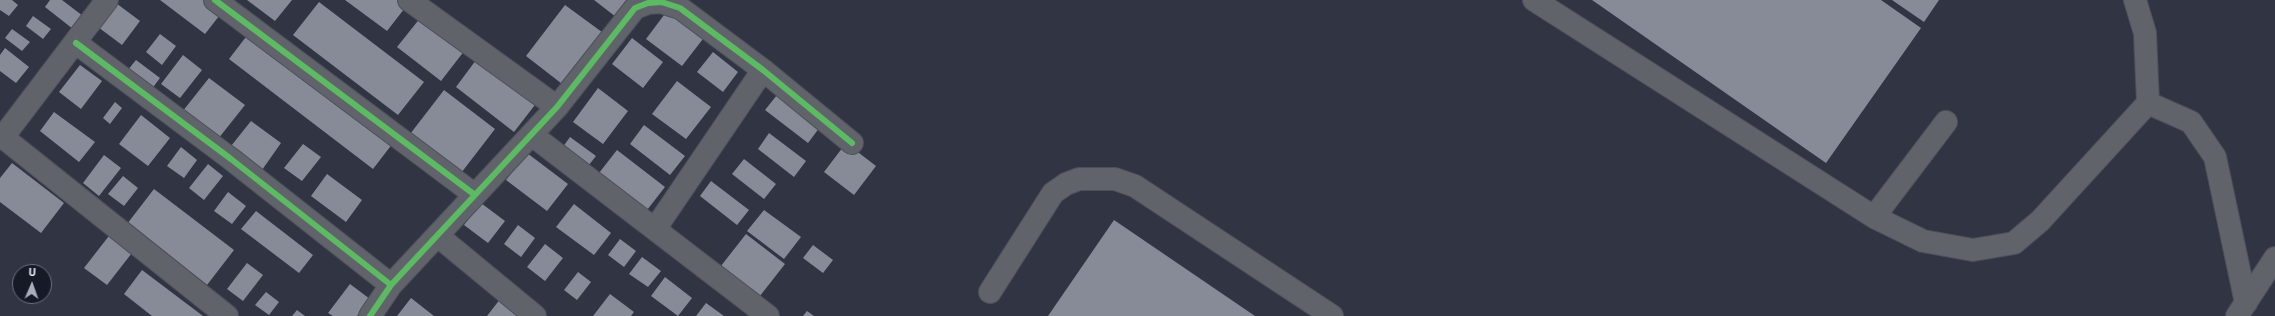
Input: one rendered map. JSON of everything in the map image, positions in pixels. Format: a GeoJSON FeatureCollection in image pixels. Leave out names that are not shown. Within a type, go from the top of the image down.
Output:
{"type":"FeatureCollection","features":[{"type":"Feature","properties":{"kind":"street"},"geometry":{"type":"LineString","coordinates":[[107,0],[76,43],[2,136],[226,316]]}},
{"type":"Feature","properties":{"kind":"street"},"geometry":{"type":"LineString","coordinates":[[215,0],[475,195]]}},
{"type":"Feature","properties":{"kind":"street"},"geometry":{"type":"LineString","coordinates":[[410,0],[557,108]]}},
{"type":"Feature","properties":{"kind":"street"},"geometry":{"type":"LineString","coordinates":[[1534,0],[1874,217],[1923,241],[1973,250],[2014,243],[2040,221],[2148,103],[2145,34],[2135,0]]}},
{"type":"Feature","properties":{"kind":"street"},"geometry":{"type":"LineString","coordinates":[[370,316],[391,285],[557,108],[635,8],[648,3],[661,2],[680,8],[763,70],[852,143]]}},
{"type":"Feature","properties":{"kind":"street"},"geometry":{"type":"LineString","coordinates":[[76,43],[231,159],[391,285]]}},
{"type":"Feature","properties":{"kind":"street"},"geometry":{"type":"LineString","coordinates":[[655,229],[763,70]]}},
{"type":"Feature","properties":{"kind":"street"},"geometry":{"type":"LineString","coordinates":[[2148,103],[2191,122],[2215,157],[2242,309]]}},
{"type":"Feature","properties":{"kind":"street"},"geometry":{"type":"LineString","coordinates":[[1874,217],[1946,122]]}},
{"type":"Feature","properties":{"kind":"street"},"geometry":{"type":"LineString","coordinates":[[532,134],[768,316]]}},
{"type":"Feature","properties":{"kind":"street"},"geometry":{"type":"LineString","coordinates":[[990,292],[1053,193],[1066,184],[1079,179],[1115,179],[1135,186],[1332,316]]}},
{"type":"Feature","properties":{"kind":"street"},"geometry":{"type":"LineString","coordinates":[[438,236],[535,316]]}},
{"type":"Feature","properties":{"kind":"street"},"geometry":{"type":"LineString","coordinates":[[2242,309],[2275,258]]}},
{"type":"Feature","properties":{"kind":"building"},"geometry":{"type":"Polygon","coordinates":[[[0,0],[12,0],[18,5],[9,16],[0,10],[0,0]]]}},
{"type":"Feature","properties":{"kind":"building"},"geometry":{"type":"Polygon","coordinates":[[[50,0],[62,0],[83,16],[73,29],[45,7],[50,0]]]}},
{"type":"Feature","properties":{"kind":"building"},"geometry":{"type":"Polygon","coordinates":[[[112,0],[140,21],[122,45],[94,24],[112,0]]]}},
{"type":"Feature","properties":{"kind":"building"},"geometry":{"type":"Polygon","coordinates":[[[160,0],[208,0],[223,11],[205,34],[160,0]]]}},
{"type":"Feature","properties":{"kind":"building"},"geometry":{"type":"Polygon","coordinates":[[[247,0],[292,0],[275,21],[247,0]]]}},
{"type":"Feature","properties":{"kind":"building"},"geometry":{"type":"Polygon","coordinates":[[[345,0],[402,0],[408,4],[387,31],[345,0]]]}},
{"type":"Feature","properties":{"kind":"building"},"geometry":{"type":"Polygon","coordinates":[[[594,0],[628,0],[616,17],[594,0]]]}},
{"type":"Feature","properties":{"kind":"building"},"geometry":{"type":"Polygon","coordinates":[[[1592,0],[1881,0],[1921,28],[1826,163],[1592,0]]]}},
{"type":"Feature","properties":{"kind":"building"},"geometry":{"type":"Polygon","coordinates":[[[1892,0],[1939,0],[1924,22],[1892,0]]]}},
{"type":"Feature","properties":{"kind":"building"},"geometry":{"type":"Polygon","coordinates":[[[319,2],[424,82],[398,115],[293,35],[319,2]]]}},
{"type":"Feature","properties":{"kind":"building"},"geometry":{"type":"Polygon","coordinates":[[[565,5],[606,35],[566,87],[526,56],[565,5]]]}},
{"type":"Feature","properties":{"kind":"building"},"geometry":{"type":"Polygon","coordinates":[[[670,7],[706,35],[682,66],[646,39],[670,7]]]}},
{"type":"Feature","properties":{"kind":"building"},"geometry":{"type":"Polygon","coordinates":[[[33,16],[51,29],[43,39],[26,26],[33,16]]]}},
{"type":"Feature","properties":{"kind":"building"},"geometry":{"type":"Polygon","coordinates":[[[421,17],[465,50],[441,81],[397,47],[421,17]]]}},
{"type":"Feature","properties":{"kind":"building"},"geometry":{"type":"Polygon","coordinates":[[[12,29],[30,42],[22,51],[5,38],[12,29]]]}},
{"type":"Feature","properties":{"kind":"building"},"geometry":{"type":"Polygon","coordinates":[[[249,33],[393,143],[373,169],[229,59],[249,33]]]}},
{"type":"Feature","properties":{"kind":"building"},"geometry":{"type":"Polygon","coordinates":[[[160,34],[176,46],[162,65],[146,52],[160,34]]]}},
{"type":"Feature","properties":{"kind":"building"},"geometry":{"type":"Polygon","coordinates":[[[632,38],[663,62],[643,88],[612,64],[632,38]]]}},
{"type":"Feature","properties":{"kind":"building"},"geometry":{"type":"Polygon","coordinates":[[[5,48],[29,67],[16,83],[0,71],[0,55],[5,48]]]}},
{"type":"Feature","properties":{"kind":"building"},"geometry":{"type":"Polygon","coordinates":[[[713,52],[738,72],[723,92],[697,72],[713,52]]]}},
{"type":"Feature","properties":{"kind":"building"},"geometry":{"type":"Polygon","coordinates":[[[183,55],[202,70],[180,98],[161,84],[183,55]]]}},
{"type":"Feature","properties":{"kind":"building"},"geometry":{"type":"Polygon","coordinates":[[[479,56],[538,101],[514,132],[456,87],[479,56]]]}},
{"type":"Feature","properties":{"kind":"building"},"geometry":{"type":"Polygon","coordinates":[[[136,60],[160,78],[148,94],[123,76],[136,60]]]}},
{"type":"Feature","properties":{"kind":"building"},"geometry":{"type":"Polygon","coordinates":[[[80,65],[102,81],[81,109],[59,92],[80,65]]]}},
{"type":"Feature","properties":{"kind":"building"},"geometry":{"type":"Polygon","coordinates":[[[209,78],[245,105],[218,139],[182,112],[209,78]]]}},
{"type":"Feature","properties":{"kind":"building"},"geometry":{"type":"Polygon","coordinates":[[[677,81],[711,107],[686,139],[652,114],[677,81]]]}},
{"type":"Feature","properties":{"kind":"building"},"geometry":{"type":"Polygon","coordinates":[[[598,88],[628,111],[603,144],[573,122],[598,88]]]}},
{"type":"Feature","properties":{"kind":"building"},"geometry":{"type":"Polygon","coordinates":[[[444,90],[495,129],[458,177],[407,138],[444,90]]]}},
{"type":"Feature","properties":{"kind":"building"},"geometry":{"type":"Polygon","coordinates":[[[777,95],[820,127],[808,143],[765,110],[777,95]]]}},
{"type":"Feature","properties":{"kind":"building"},"geometry":{"type":"Polygon","coordinates":[[[115,102],[122,108],[110,124],[103,118],[115,102]]]}},
{"type":"Feature","properties":{"kind":"building"},"geometry":{"type":"Polygon","coordinates":[[[54,112],[95,142],[79,162],[40,131],[54,112]]]}},
{"type":"Feature","properties":{"kind":"building"},"geometry":{"type":"Polygon","coordinates":[[[141,115],[170,138],[148,166],[119,144],[141,115]]]}},
{"type":"Feature","properties":{"kind":"building"},"geometry":{"type":"Polygon","coordinates":[[[251,121],[281,143],[262,170],[231,146],[251,121]]]}},
{"type":"Feature","properties":{"kind":"building"},"geometry":{"type":"Polygon","coordinates":[[[644,125],[685,156],[670,175],[630,144],[644,125]]]}},
{"type":"Feature","properties":{"kind":"building"},"geometry":{"type":"Polygon","coordinates":[[[769,133],[806,161],[794,177],[758,149],[769,133]]]}},
{"type":"Feature","properties":{"kind":"building"},"geometry":{"type":"Polygon","coordinates":[[[570,137],[596,156],[585,170],[560,151],[570,137]]]}},
{"type":"Feature","properties":{"kind":"building"},"geometry":{"type":"Polygon","coordinates":[[[846,143],[876,166],[854,195],[824,172],[846,143]]]}},
{"type":"Feature","properties":{"kind":"building"},"geometry":{"type":"Polygon","coordinates":[[[303,144],[321,157],[302,181],[284,168],[303,144]]]}},
{"type":"Feature","properties":{"kind":"building"},"geometry":{"type":"Polygon","coordinates":[[[181,147],[197,160],[184,178],[167,166],[181,147]]]}},
{"type":"Feature","properties":{"kind":"building"},"geometry":{"type":"Polygon","coordinates":[[[617,150],[665,187],[647,210],[599,173],[617,150]]]}},
{"type":"Feature","properties":{"kind":"building"},"geometry":{"type":"Polygon","coordinates":[[[527,153],[568,184],[547,211],[506,180],[527,153]]]}},
{"type":"Feature","properties":{"kind":"building"},"geometry":{"type":"Polygon","coordinates":[[[104,155],[121,168],[99,196],[83,183],[104,155]]]}},
{"type":"Feature","properties":{"kind":"building"},"geometry":{"type":"Polygon","coordinates":[[[744,159],[776,184],[764,199],[732,174],[744,159]]]}},
{"type":"Feature","properties":{"kind":"building"},"geometry":{"type":"Polygon","coordinates":[[[12,163],[64,203],[41,233],[0,202],[0,178],[12,163]]]}},
{"type":"Feature","properties":{"kind":"building"},"geometry":{"type":"Polygon","coordinates":[[[208,164],[223,176],[204,200],[189,188],[208,164]]]}},
{"type":"Feature","properties":{"kind":"building"},"geometry":{"type":"Polygon","coordinates":[[[327,174],[362,200],[346,222],[311,196],[327,174]]]}},
{"type":"Feature","properties":{"kind":"building"},"geometry":{"type":"Polygon","coordinates":[[[123,176],[138,188],[124,206],[108,194],[123,176]]]}},
{"type":"Feature","properties":{"kind":"building"},"geometry":{"type":"Polygon","coordinates":[[[711,181],[749,210],[737,225],[700,196],[711,181]]]}},
{"type":"Feature","properties":{"kind":"building"},"geometry":{"type":"Polygon","coordinates":[[[154,189],[234,250],[207,285],[127,224],[154,189]]]}},
{"type":"Feature","properties":{"kind":"building"},"geometry":{"type":"Polygon","coordinates":[[[228,192],[246,206],[232,224],[214,211],[228,192]]]}},
{"type":"Feature","properties":{"kind":"building"},"geometry":{"type":"Polygon","coordinates":[[[481,203],[505,221],[488,243],[464,225],[481,203]]]}},
{"type":"Feature","properties":{"kind":"building"},"geometry":{"type":"Polygon","coordinates":[[[574,204],[611,233],[594,255],[556,227],[574,204]]]}},
{"type":"Feature","properties":{"kind":"building"},"geometry":{"type":"Polygon","coordinates":[[[764,210],[801,237],[784,259],[747,231],[764,210]]]}},
{"type":"Feature","properties":{"kind":"building"},"geometry":{"type":"Polygon","coordinates":[[[256,211],[313,255],[299,273],[241,229],[256,211]]]}},
{"type":"Feature","properties":{"kind":"building"},"geometry":{"type":"Polygon","coordinates":[[[1114,220],[1255,316],[1048,316],[1114,220]]]}},
{"type":"Feature","properties":{"kind":"building"},"geometry":{"type":"Polygon","coordinates":[[[518,225],[535,238],[521,257],[504,244],[518,225]]]}},
{"type":"Feature","properties":{"kind":"building"},"geometry":{"type":"Polygon","coordinates":[[[112,232],[135,249],[107,285],[84,268],[112,232]]]}},
{"type":"Feature","properties":{"kind":"building"},"geometry":{"type":"Polygon","coordinates":[[[746,234],[785,264],[756,301],[717,271],[746,234]]]}},
{"type":"Feature","properties":{"kind":"building"},"geometry":{"type":"Polygon","coordinates":[[[620,239],[636,251],[624,267],[608,255],[620,239]]]}},
{"type":"Feature","properties":{"kind":"building"},"geometry":{"type":"Polygon","coordinates":[[[545,244],[563,258],[545,281],[527,267],[545,244]]]}},
{"type":"Feature","properties":{"kind":"building"},"geometry":{"type":"Polygon","coordinates":[[[813,245],[833,260],[823,273],[803,258],[813,245]]]}},
{"type":"Feature","properties":{"kind":"building"},"geometry":{"type":"Polygon","coordinates":[[[642,257],[661,271],[648,287],[629,274],[642,257]]]}},
{"type":"Feature","properties":{"kind":"building"},"geometry":{"type":"Polygon","coordinates":[[[247,263],[263,275],[243,301],[227,289],[247,263]]]}},
{"type":"Feature","properties":{"kind":"building"},"geometry":{"type":"Polygon","coordinates":[[[142,270],[203,316],[152,316],[124,294],[142,270]]]}},
{"type":"Feature","properties":{"kind":"building"},"geometry":{"type":"Polygon","coordinates":[[[578,272],[591,282],[577,300],[564,290],[578,272]]]}},
{"type":"Feature","properties":{"kind":"building"},"geometry":{"type":"Polygon","coordinates":[[[665,277],[692,298],[678,316],[651,296],[665,277]]]}},
{"type":"Feature","properties":{"kind":"building"},"geometry":{"type":"Polygon","coordinates":[[[350,284],[370,299],[357,316],[333,316],[328,313],[350,284]]]}},
{"type":"Feature","properties":{"kind":"building"},"geometry":{"type":"Polygon","coordinates":[[[266,292],[279,302],[269,315],[255,305],[266,292]]]}},
{"type":"Feature","properties":{"kind":"building"},"geometry":{"type":"Polygon","coordinates":[[[504,294],[523,316],[487,316],[504,294]]]}},
{"type":"Feature","properties":{"kind":"building"},"geometry":{"type":"Polygon","coordinates":[[[610,294],[634,312],[631,316],[593,316],[610,294]]]}},
{"type":"Feature","properties":{"kind":"building"},"geometry":{"type":"Polygon","coordinates":[[[411,298],[434,316],[397,316],[411,298]]]}},
{"type":"Feature","properties":{"kind":"building"},"geometry":{"type":"Polygon","coordinates":[[[706,303],[724,316],[696,316],[706,303]]]}},
{"type":"Feature","properties":{"kind":"building"},"geometry":{"type":"Polygon","coordinates":[[[297,310],[305,316],[292,316],[297,310]]]}},
{"type":"Feature","properties":{"kind":"building"},"geometry":{"type":"Polygon","coordinates":[[[807,311],[814,316],[803,316],[807,311]]]}},
{"type":"Feature","properties":{"kind":"cycle path"},"geometry":{"type":"LineString","coordinates":[[215,0],[475,195]]}},
{"type":"Feature","properties":{"kind":"cycle path"},"geometry":{"type":"LineString","coordinates":[[370,316],[391,285],[557,107],[635,8],[648,3],[661,2],[680,8],[763,70],[852,143]]}},
{"type":"Feature","properties":{"kind":"cycle path"},"geometry":{"type":"LineString","coordinates":[[76,43],[231,159],[391,285]]}}]}
